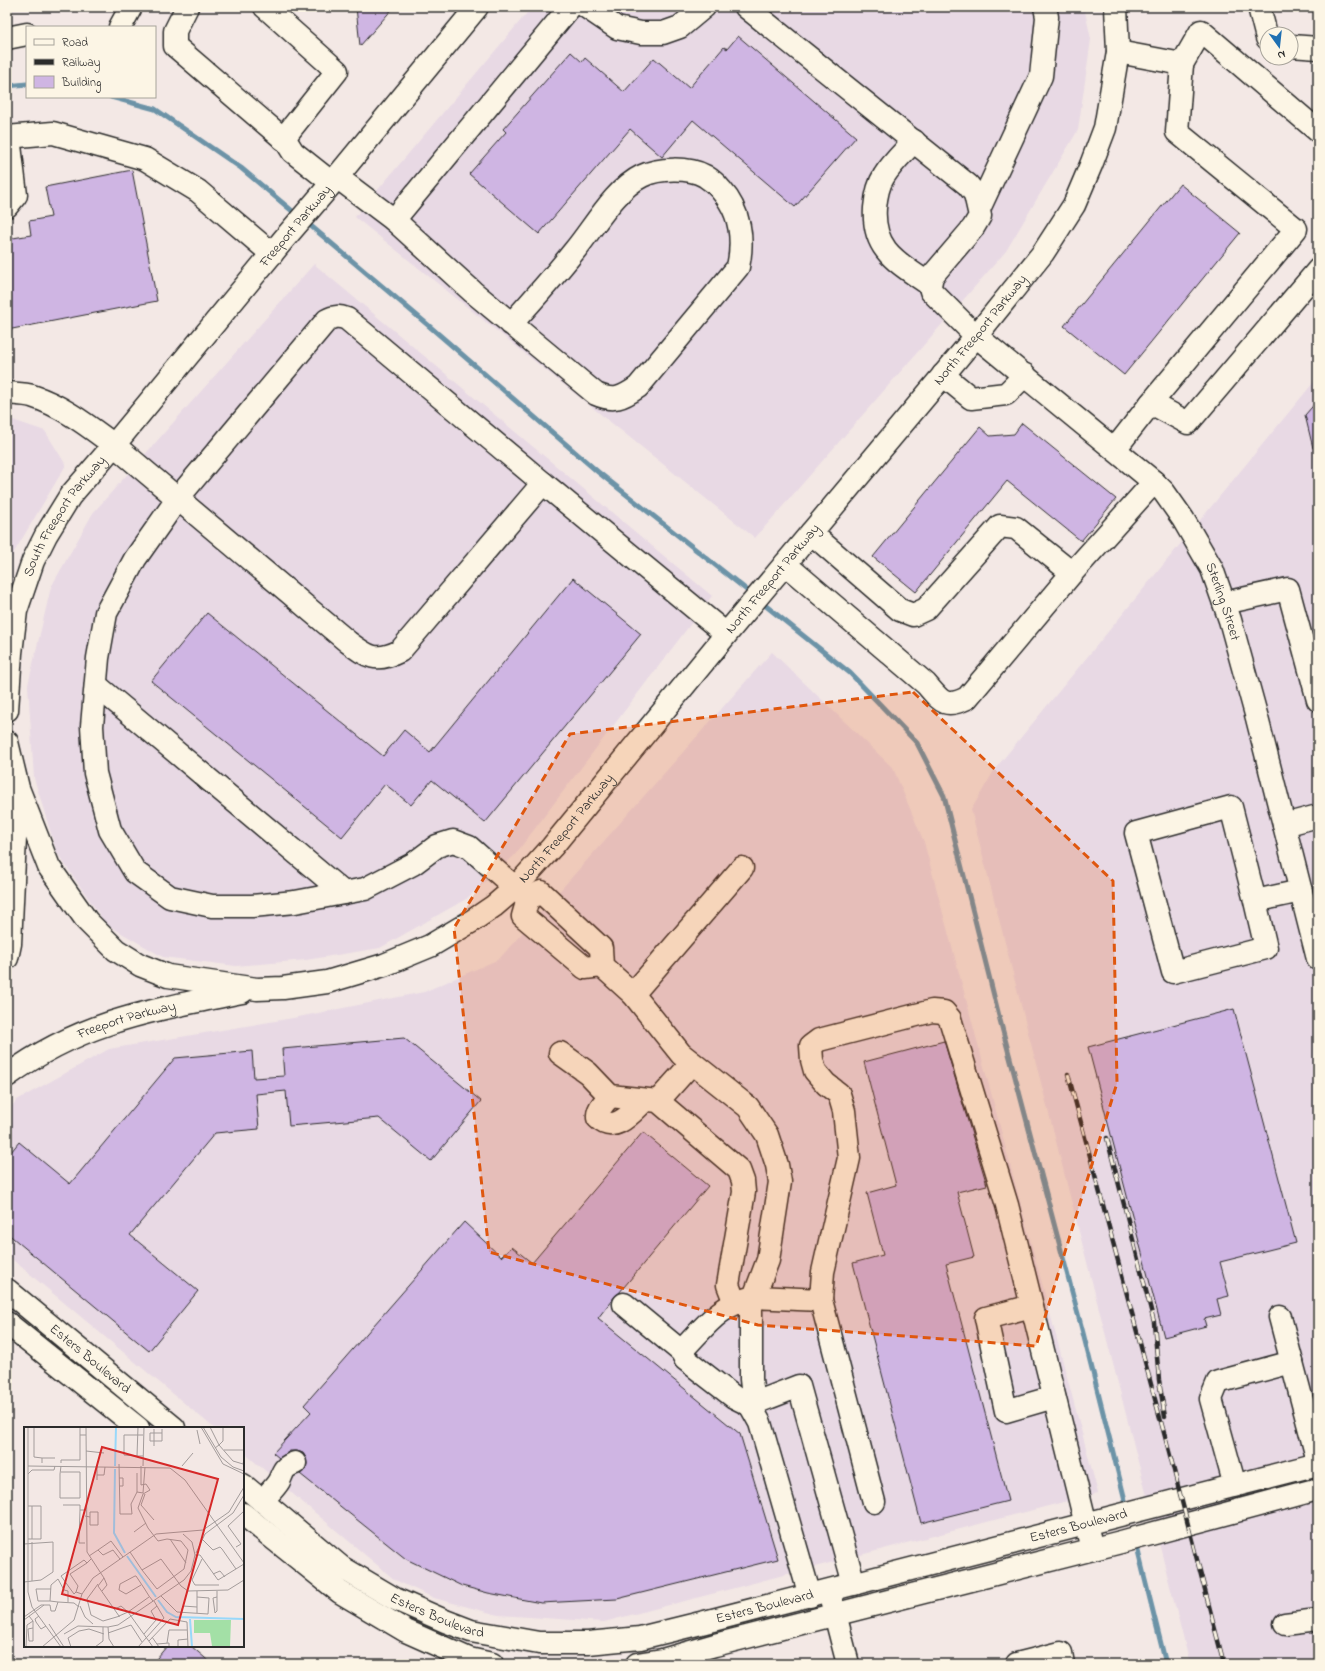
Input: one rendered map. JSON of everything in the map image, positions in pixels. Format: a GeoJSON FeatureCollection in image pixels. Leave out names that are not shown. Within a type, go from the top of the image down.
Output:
{"type":"FeatureCollection","features":[{"type":"Feature","properties":{"kind":"main road"},"geometry":{"type":"LineString","coordinates":[[121,26],[131,7]]}},
{"type":"Feature","properties":{"kind":"main road"},"geometry":{"type":"LineString","coordinates":[[187,7],[175,31],[175,46],[283,139],[294,152],[394,220],[473,292],[511,324],[596,394],[606,399],[616,399],[628,395],[638,387],[738,267],[741,254],[741,240],[738,220],[731,204],[720,189],[704,176],[686,170],[664,170],[642,176],[628,186],[617,197],[574,251],[511,324]]}},
{"type":"Feature","properties":{"kind":"main road"},"geometry":{"type":"LineString","coordinates":[[265,7],[337,71],[283,139]]}},
{"type":"Feature","properties":{"kind":"main road","name":"Freeport Parkway"},"geometry":{"type":"LineString","coordinates":[[114,445],[477,7]]}},
{"type":"Feature","properties":{"kind":"main road"},"geometry":{"type":"LineString","coordinates":[[394,220],[570,7]]}},
{"type":"Feature","properties":{"kind":"main road"},"geometry":{"type":"LineString","coordinates":[[586,7],[617,28],[641,34],[663,34],[680,26],[704,7]]}},
{"type":"Feature","properties":{"kind":"main road"},"geometry":{"type":"LineString","coordinates":[[746,7],[968,185],[975,194],[980,216],[973,228],[932,276],[930,285]]}},
{"type":"Feature","properties":{"kind":"main road"},"geometry":{"type":"LineString","coordinates":[[979,209],[1040,76],[1047,17],[1045,7]]}},
{"type":"Feature","properties":{"kind":"main road","name":"North Freeport Parkway"},"geometry":{"type":"LineString","coordinates":[[257,988],[283,988],[327,982],[384,965],[430,946],[466,925],[494,906],[521,893],[552,847],[729,630],[976,336],[1042,253],[1074,205],[1091,166],[1105,128],[1118,52],[1116,7]]}},
{"type":"Feature","properties":{"kind":"main road"},"geometry":{"type":"LineString","coordinates":[[1259,7],[1264,26]]}},
{"type":"Feature","properties":{"kind":"main road"},"geometry":{"type":"LineString","coordinates":[[1115,449],[1296,229],[1177,132],[1182,64],[1201,31],[1318,131]]}},
{"type":"Feature","properties":{"kind":"main road"},"geometry":{"type":"LineString","coordinates":[[7,38],[26,34]]}},
{"type":"Feature","properties":{"kind":"main road"},"geometry":{"type":"LineString","coordinates":[[1299,47],[1318,48]]}},
{"type":"Feature","properties":{"kind":"main road"},"geometry":{"type":"LineString","coordinates":[[1118,52],[1182,64]]}},
{"type":"Feature","properties":{"kind":"main road"},"geometry":{"type":"LineString","coordinates":[[7,206],[16,195],[8,137],[53,133],[145,159],[198,191],[278,246]]}},
{"type":"Feature","properties":{"kind":"main road","name":"Sterling Street"},"geometry":{"type":"LineString","coordinates":[[914,141],[883,177],[876,194],[875,218],[878,240],[893,258],[930,285],[931,291],[976,336],[1154,482],[1164,492],[1183,520],[1208,563],[1230,620],[1257,718],[1318,957]]}},
{"type":"Feature","properties":{"kind":"main road"},"geometry":{"type":"LineString","coordinates":[[1151,404],[1188,423],[1318,270]]}},
{"type":"Feature","properties":{"kind":"main road"},"geometry":{"type":"LineString","coordinates":[[602,966],[585,968],[523,916],[521,893],[469,847],[453,841],[438,846],[413,864],[365,889],[295,902],[252,906],[212,906],[170,897],[135,872],[110,830],[96,773],[92,726],[98,658],[106,613],[135,559],[178,498],[322,327],[334,316],[341,316],[348,319],[543,483],[729,630]]}},
{"type":"Feature","properties":{"kind":"main road"},"geometry":{"type":"LineString","coordinates":[[943,375],[971,398],[1006,394],[1025,375]]}},
{"type":"Feature","properties":{"kind":"main road"},"geometry":{"type":"LineString","coordinates":[[7,393],[30,396],[54,404],[80,420],[114,445],[354,646],[370,657],[387,658],[400,651],[543,483]]}},
{"type":"Feature","properties":{"kind":"main road","name":"South Freeport Parkway"},"geometry":{"type":"LineString","coordinates":[[7,710],[16,611],[33,561],[46,535],[70,496],[114,445]]}},
{"type":"Feature","properties":{"kind":"main road"},"geometry":{"type":"LineString","coordinates":[[785,564],[926,684],[942,702],[955,704],[967,698],[1072,573],[1154,482]]}},
{"type":"Feature","properties":{"kind":"main road"},"geometry":{"type":"LineString","coordinates":[[811,533],[900,610],[913,615],[926,609],[1000,526],[1016,528],[1072,573]]}},
{"type":"Feature","properties":{"kind":"main road"},"geometry":{"type":"LineString","coordinates":[[1224,604],[1288,589],[1318,700]]}},
{"type":"Feature","properties":{"kind":"main road"},"geometry":{"type":"LineString","coordinates":[[96,684],[344,893]]}},
{"type":"Feature","properties":{"kind":"main road"},"geometry":{"type":"LineString","coordinates":[[7,742],[12,790],[10,944],[7,958]]}},
{"type":"Feature","properties":{"kind":"main road"},"geometry":{"type":"LineString","coordinates":[[12,790],[49,867],[87,921],[116,950],[140,965],[168,976],[257,988]]}},
{"type":"Feature","properties":{"kind":"main road"},"geometry":{"type":"LineString","coordinates":[[1231,807],[1255,901],[1266,948],[1173,972],[1136,833],[1231,807]]}},
{"type":"Feature","properties":{"kind":"main road"},"geometry":{"type":"LineString","coordinates":[[1284,825],[1318,816]]}},
{"type":"Feature","properties":{"kind":"main road"},"geometry":{"type":"LineString","coordinates":[[633,994],[742,868]]}},
{"type":"Feature","properties":{"kind":"main road"},"geometry":{"type":"LineString","coordinates":[[1255,901],[1301,891]]}},
{"type":"Feature","properties":{"kind":"main road"},"geometry":{"type":"LineString","coordinates":[[521,893],[541,892],[601,948],[602,966],[633,994],[681,1054],[748,1107],[767,1135],[777,1165],[780,1182],[776,1218],[768,1260],[745,1300]]}},
{"type":"Feature","properties":{"kind":"main road","name":"Freeport Parkway"},"geometry":{"type":"LineString","coordinates":[[7,1076],[25,1062],[90,1029],[159,1009],[257,988]]}},
{"type":"Feature","properties":{"kind":"main road"},"geometry":{"type":"LineString","coordinates":[[874,1502],[820,1300],[824,1272],[848,1158],[844,1111],[839,1094],[826,1084],[815,1071],[812,1060],[811,1046],[819,1040],[932,1011],[944,1012],[950,1020],[1007,1205],[1092,1549]]}},
{"type":"Feature","properties":{"kind":"main road"},"geometry":{"type":"LineString","coordinates":[[560,1053],[588,1073],[610,1096],[652,1100],[739,1170],[744,1181],[744,1192],[728,1285],[751,1304],[751,1379],[753,1397],[750,1405]]}},
{"type":"Feature","properties":{"kind":"main road"},"geometry":{"type":"LineString","coordinates":[[610,1096],[601,1105],[597,1113],[598,1118],[603,1123],[614,1125],[621,1122],[652,1100],[692,1063]]}},
{"type":"Feature","properties":{"kind":"main road","name":"Esters Boulevard"},"geometry":{"type":"LineString","coordinates":[[7,1290],[173,1427]]}},
{"type":"Feature","properties":{"kind":"main road"},"geometry":{"type":"LineString","coordinates":[[682,1352],[720,1310],[745,1300],[820,1300]]}},
{"type":"Feature","properties":{"kind":"main road"},"geometry":{"type":"LineString","coordinates":[[624,1304],[682,1352],[685,1359],[734,1397],[750,1405],[760,1423],[820,1593],[835,1615],[848,1664]]}},
{"type":"Feature","properties":{"kind":"main road"},"geometry":{"type":"LineString","coordinates":[[1032,1306],[986,1318],[1006,1411],[1054,1397]]}},
{"type":"Feature","properties":{"kind":"main road"},"geometry":{"type":"LineString","coordinates":[[1280,1317],[1318,1461]]}},
{"type":"Feature","properties":{"kind":"main road","name":"Esters Boulevard"},"geometry":{"type":"LineString","coordinates":[[7,1323],[137,1427]]}},
{"type":"Feature","properties":{"kind":"main road"},"geometry":{"type":"LineString","coordinates":[[1235,1486],[1211,1399],[1218,1382],[1292,1362]]}},
{"type":"Feature","properties":{"kind":"main road"},"geometry":{"type":"LineString","coordinates":[[750,1405],[799,1386],[854,1584]]}},
{"type":"Feature","properties":{"kind":"main road","name":"Esters Boulevard"},"geometry":{"type":"LineString","coordinates":[[244,1486],[341,1566],[395,1599],[445,1621],[471,1630],[539,1643],[588,1643],[640,1638],[1318,1464]]}},
{"type":"Feature","properties":{"kind":"main road"},"geometry":{"type":"LineString","coordinates":[[262,1501],[279,1481]]}},
{"type":"Feature","properties":{"kind":"main road","name":"Esters Boulevard"},"geometry":{"type":"LineString","coordinates":[[637,1664],[662,1660],[715,1645],[1121,1542],[1318,1489]]}},
{"type":"Feature","properties":{"kind":"main road","name":"Esters Boulevard"},"geometry":{"type":"LineString","coordinates":[[244,1515],[340,1592],[406,1631],[469,1659],[492,1664]]}},
{"type":"Feature","properties":{"kind":"main road"},"geometry":{"type":"LineString","coordinates":[[1285,1624],[1318,1620]]}},
{"type":"Feature","properties":{"kind":"main road"},"geometry":{"type":"LineString","coordinates":[[1017,1664],[1061,1653],[1064,1664]]}},
{"type":"Feature","properties":{"kind":"highlighted area"},"geometry":{"type":"Polygon","coordinates":[[[913,692],[1113,881],[1117,1083],[1036,1346],[758,1325],[489,1252],[454,928],[570,734],[913,692]]]}},
{"type":"Feature","properties":{"kind":"shaded area"},"geometry":{"type":"Polygon","coordinates":[[[532,7],[1084,7],[1091,39],[1078,130],[1006,251],[755,538],[355,217],[532,7]]]}},
{"type":"Feature","properties":{"kind":"shaded area"},"geometry":{"type":"Polygon","coordinates":[[[314,264],[712,596],[514,856],[466,899],[380,948],[306,960],[236,966],[163,957],[106,924],[57,853],[34,778],[28,685],[51,587],[93,513],[314,264]]]}},
{"type":"Feature","properties":{"kind":"shaded area"},"geometry":{"type":"Polygon","coordinates":[[[1318,377],[1318,1664],[1190,1664],[971,810],[995,769],[1318,377]]]}},
{"type":"Feature","properties":{"kind":"shaded area"},"geometry":{"type":"Polygon","coordinates":[[[7,418],[45,431],[66,465],[7,564],[7,418]]]}},
{"type":"Feature","properties":{"kind":"shaded area"},"geometry":{"type":"Polygon","coordinates":[[[772,652],[893,768],[924,842],[1098,1493],[604,1622],[498,1615],[434,1598],[395,1580],[244,1453],[244,1427],[213,1427],[7,1255],[7,1112],[17,1100],[109,1049],[293,1018],[424,992],[499,959],[772,652]]]}},
{"type":"Feature","properties":{"kind":"building"},"geometry":{"type":"Polygon","coordinates":[[[356,7],[394,7],[360,46],[356,7]]]}},
{"type":"Feature","properties":{"kind":"building"},"geometry":{"type":"Polygon","coordinates":[[[738,36],[856,137],[795,207],[693,120],[662,157],[630,129],[539,234],[469,174],[506,132],[503,129],[571,52],[582,62],[585,58],[624,92],[654,58],[689,88],[724,47],[727,49],[738,36]]]}},
{"type":"Feature","properties":{"kind":"building"},"geometry":{"type":"Polygon","coordinates":[[[132,170],[157,301],[7,330],[7,239],[31,235],[29,221],[51,217],[45,187],[132,170]]]}},
{"type":"Feature","properties":{"kind":"building"},"geometry":{"type":"Polygon","coordinates":[[[1180,184],[1240,233],[1124,375],[1064,326],[1180,184]]]}},
{"type":"Feature","properties":{"kind":"building"},"geometry":{"type":"Polygon","coordinates":[[[1318,400],[1318,448],[1313,448],[1305,415],[1318,400]]]}},
{"type":"Feature","properties":{"kind":"building"},"geometry":{"type":"Polygon","coordinates":[[[1022,423],[1116,499],[1081,541],[1007,481],[916,592],[873,557],[980,427],[990,436],[1014,434],[1022,423]]]}},
{"type":"Feature","properties":{"kind":"building"},"geometry":{"type":"Polygon","coordinates":[[[573,578],[641,634],[485,823],[432,780],[411,805],[385,784],[342,837],[151,681],[207,613],[383,756],[404,730],[430,752],[573,578]]]}},
{"type":"Feature","properties":{"kind":"building"},"geometry":{"type":"Polygon","coordinates":[[[1234,1009],[1296,1243],[1220,1262],[1229,1296],[1217,1299],[1221,1315],[1204,1319],[1206,1326],[1164,1337],[1088,1047],[1234,1009]]]}},
{"type":"Feature","properties":{"kind":"building"},"geometry":{"type":"Polygon","coordinates":[[[404,1038],[481,1101],[431,1161],[379,1118],[289,1126],[286,1091],[256,1094],[259,1129],[215,1133],[130,1235],[198,1291],[149,1351],[7,1233],[7,1157],[19,1142],[70,1184],[175,1058],[252,1051],[254,1078],[284,1076],[282,1049],[404,1038]]]}},
{"type":"Feature","properties":{"kind":"building"},"geometry":{"type":"Polygon","coordinates":[[[944,1041],[987,1185],[957,1192],[974,1257],[946,1264],[1008,1501],[921,1523],[853,1263],[883,1255],[867,1193],[896,1185],[864,1062],[944,1041]]]}},
{"type":"Feature","properties":{"kind":"building"},"geometry":{"type":"Polygon","coordinates":[[[643,1132],[708,1186],[598,1318],[740,1434],[778,1559],[617,1599],[541,1603],[488,1593],[462,1586],[406,1559],[300,1474],[305,1470],[307,1464],[303,1453],[290,1451],[279,1458],[273,1453],[311,1412],[304,1405],[464,1222],[501,1257],[512,1247],[532,1263],[643,1132]]]}},
{"type":"Feature","properties":{"kind":"building"},"geometry":{"type":"Polygon","coordinates":[[[166,1647],[192,1647],[212,1664],[152,1664],[166,1647]]]}},
{"type":"Feature","properties":{"kind":"waterway"},"geometry":{"type":"LineString","coordinates":[[7,86],[26,84]]}},
{"type":"Feature","properties":{"kind":"waterway"},"geometry":{"type":"LineString","coordinates":[[115,98],[155,109],[241,168],[297,215]]}},
{"type":"Feature","properties":{"kind":"waterway"},"geometry":{"type":"LineString","coordinates":[[305,221],[598,472],[753,595]]}},
{"type":"Feature","properties":{"kind":"waterway"},"geometry":{"type":"LineString","coordinates":[[761,602],[850,673],[917,743],[944,796],[1000,1020],[1083,1333],[1127,1508]]}},
{"type":"Feature","properties":{"kind":"waterway"},"geometry":{"type":"LineString","coordinates":[[1136,1543],[1166,1664]]}},
{"type":"Feature","properties":{"kind":"railway"},"geometry":{"type":"LineString","coordinates":[[1068,1074],[1224,1664]]}},
{"type":"Feature","properties":{"kind":"railway"},"geometry":{"type":"LineString","coordinates":[[1107,1138],[1154,1322],[1159,1380],[1165,1417]]}}]}
